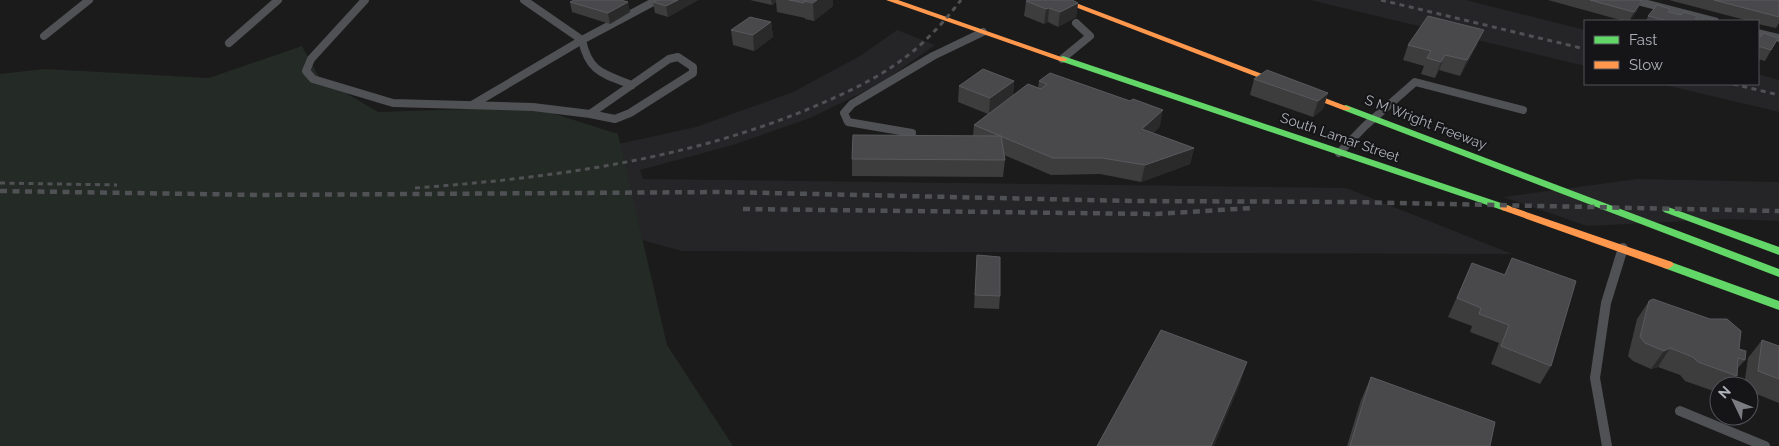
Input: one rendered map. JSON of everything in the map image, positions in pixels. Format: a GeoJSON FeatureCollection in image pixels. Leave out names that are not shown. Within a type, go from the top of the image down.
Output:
{"type":"FeatureCollection","features":[{"type":"Feature","properties":{"kind":"main road","name":"South Lamar Street"},"geometry":{"type":"LineString","coordinates":[[890,0],[1623,248],[1779,306]]}},
{"type":"Feature","properties":{"kind":"main road","name":"S M Wright Freeway"},"geometry":{"type":"LineString","coordinates":[[1062,0],[1779,273]]}},
{"type":"Feature","properties":{"kind":"main road","name":"S M Wright Freeway"},"geometry":{"type":"LineString","coordinates":[[1379,103],[1397,110]]}},
{"type":"Feature","properties":{"kind":"main road"},"geometry":{"type":"LineString","coordinates":[[1658,206],[1779,251]]}},
{"type":"Feature","properties":{"kind":"street"},"geometry":{"type":"LineString","coordinates":[[1633,0],[1709,20]]}},
{"type":"Feature","properties":{"kind":"street"},"geometry":{"type":"LineString","coordinates":[[1759,33],[1776,38]]}},
{"type":"Feature","properties":{"kind":"lane"},"geometry":{"type":"LineString","coordinates":[[44,36],[89,0]]}},
{"type":"Feature","properties":{"kind":"lane"},"geometry":{"type":"LineString","coordinates":[[229,43],[278,0]]}},
{"type":"Feature","properties":{"kind":"lane"},"geometry":{"type":"LineString","coordinates":[[365,0],[311,59],[306,71],[314,79],[393,103],[533,107],[615,119],[630,113],[693,73],[693,67],[678,57],[669,59],[590,114]]}},
{"type":"Feature","properties":{"kind":"lane"},"geometry":{"type":"LineString","coordinates":[[524,0],[582,40],[584,56],[592,69],[632,84]]}},
{"type":"Feature","properties":{"kind":"lane"},"geometry":{"type":"LineString","coordinates":[[472,106],[582,40],[657,0]]}},
{"type":"Feature","properties":{"kind":"lane"},"geometry":{"type":"LineString","coordinates":[[1062,59],[1090,36],[1076,23]]}},
{"type":"Feature","properties":{"kind":"lane"},"geometry":{"type":"LineString","coordinates":[[912,133],[848,122],[844,114],[852,104],[918,64],[954,44],[984,32]]}},
{"type":"Feature","properties":{"kind":"lane"},"geometry":{"type":"LineString","coordinates":[[1339,153],[1364,126],[1415,82],[1523,110]]}},
{"type":"Feature","properties":{"kind":"lane"},"geometry":{"type":"LineString","coordinates":[[1607,446],[1595,378],[1606,303],[1623,248]]}},
{"type":"Feature","properties":{"kind":"lane"},"geometry":{"type":"LineString","coordinates":[[1680,411],[1765,446]]}},
{"type":"Feature","properties":{"kind":"shaded area"},"geometry":{"type":"Polygon","coordinates":[[[1310,0],[1466,0],[1584,30],[1584,66],[1310,0]]]}},
{"type":"Feature","properties":{"kind":"shaded area"},"geometry":{"type":"Polygon","coordinates":[[[897,30],[935,45],[880,84],[810,118],[733,145],[640,170],[643,179],[1346,188],[1512,254],[682,251],[510,204],[527,164],[696,127],[793,92],[860,56],[897,30]]]}},
{"type":"Feature","properties":{"kind":"shaded area"},"geometry":{"type":"Polygon","coordinates":[[[302,46],[319,77],[378,112],[533,107],[618,134],[667,345],[733,446],[0,446],[0,74],[45,69],[209,78],[302,46]]]}},
{"type":"Feature","properties":{"kind":"shaded area"},"geometry":{"type":"Polygon","coordinates":[[[1759,74],[1779,80],[1779,112],[1665,85],[1759,85],[1759,74]]]}},
{"type":"Feature","properties":{"kind":"shaded area"},"geometry":{"type":"Polygon","coordinates":[[[1637,179],[1779,182],[1779,221],[1729,219],[1587,226],[1503,197],[1637,179]]]}},
{"type":"Feature","properties":{"kind":"building"},"geometry":{"type":"Polygon","coordinates":[[[574,0],[621,0],[628,2],[608,13],[570,2],[574,0]]]}},
{"type":"Feature","properties":{"kind":"building"},"geometry":{"type":"Polygon","coordinates":[[[658,0],[678,0],[666,6],[653,2],[658,0]]]}},
{"type":"Feature","properties":{"kind":"building"},"geometry":{"type":"Polygon","coordinates":[[[789,0],[805,0],[804,3],[789,0]]]}},
{"type":"Feature","properties":{"kind":"building"},"geometry":{"type":"Polygon","coordinates":[[[805,0],[817,0],[813,3],[805,0]]]}},
{"type":"Feature","properties":{"kind":"building"},"geometry":{"type":"Polygon","coordinates":[[[1072,0],[1078,3],[1060,12],[1026,1],[1072,0]]]}},
{"type":"Feature","properties":{"kind":"building"},"geometry":{"type":"Polygon","coordinates":[[[1590,0],[1639,0],[1642,1],[1634,12],[1590,0]]]}},
{"type":"Feature","properties":{"kind":"building"},"geometry":{"type":"Polygon","coordinates":[[[1714,0],[1779,0],[1779,17],[1714,0]]]}},
{"type":"Feature","properties":{"kind":"building"},"geometry":{"type":"Polygon","coordinates":[[[1657,5],[1670,9],[1668,12],[1681,15],[1684,12],[1697,16],[1695,19],[1698,20],[1664,20],[1648,16],[1657,5]]]}},
{"type":"Feature","properties":{"kind":"building"},"geometry":{"type":"Polygon","coordinates":[[[1428,16],[1484,30],[1467,60],[1445,55],[1441,62],[1427,58],[1431,51],[1408,45],[1428,16]]]}},
{"type":"Feature","properties":{"kind":"building"},"geometry":{"type":"Polygon","coordinates":[[[750,17],[771,22],[753,35],[731,30],[750,17]]]}},
{"type":"Feature","properties":{"kind":"building"},"geometry":{"type":"Polygon","coordinates":[[[1763,33],[1778,38],[1771,50],[1759,46],[1759,36],[1761,37],[1763,33]]]}},
{"type":"Feature","properties":{"kind":"building"},"geometry":{"type":"Polygon","coordinates":[[[983,69],[1014,81],[990,98],[959,86],[983,69]]]}},
{"type":"Feature","properties":{"kind":"building"},"geometry":{"type":"Polygon","coordinates":[[[1267,70],[1328,93],[1318,101],[1254,79],[1267,70]]]}},
{"type":"Feature","properties":{"kind":"building"},"geometry":{"type":"Polygon","coordinates":[[[1050,73],[1130,101],[1133,99],[1163,110],[1142,129],[1194,148],[1145,165],[1102,158],[1053,158],[974,125],[1028,84],[1041,89],[1047,84],[1039,81],[1050,73]]]}},
{"type":"Feature","properties":{"kind":"building"},"geometry":{"type":"Polygon","coordinates":[[[853,135],[1001,136],[1005,160],[852,159],[853,135]]]}},
{"type":"Feature","properties":{"kind":"building"},"geometry":{"type":"Polygon","coordinates":[[[977,255],[1000,257],[1000,296],[975,295],[977,255]]]}},
{"type":"Feature","properties":{"kind":"building"},"geometry":{"type":"Polygon","coordinates":[[[1512,258],[1576,281],[1551,366],[1501,346],[1509,325],[1479,314],[1481,308],[1457,298],[1472,263],[1505,275],[1512,258]]]}},
{"type":"Feature","properties":{"kind":"building"},"geometry":{"type":"Polygon","coordinates":[[[1653,299],[1710,319],[1727,319],[1741,331],[1739,349],[1746,351],[1745,360],[1738,358],[1737,376],[1698,362],[1693,357],[1670,348],[1664,351],[1645,343],[1640,337],[1649,301],[1653,299]]]}},
{"type":"Feature","properties":{"kind":"building"},"geometry":{"type":"Polygon","coordinates":[[[1161,330],[1247,362],[1211,446],[1097,446],[1161,330]]]}},
{"type":"Feature","properties":{"kind":"building"},"geometry":{"type":"Polygon","coordinates":[[[1762,340],[1779,346],[1779,379],[1758,371],[1762,340]]]}},
{"type":"Feature","properties":{"kind":"building"},"geometry":{"type":"Polygon","coordinates":[[[1371,377],[1495,422],[1490,446],[1350,446],[1371,377]]]}},
{"type":"Feature","properties":{"kind":"railway"},"geometry":{"type":"LineString","coordinates":[[415,188],[515,179],[614,164],[663,154],[759,128],[856,88],[880,74],[903,59],[927,39],[961,0]]}},
{"type":"Feature","properties":{"kind":"railway"},"geometry":{"type":"LineString","coordinates":[[1381,0],[1584,49]]}},
{"type":"Feature","properties":{"kind":"railway"},"geometry":{"type":"LineString","coordinates":[[1737,85],[1779,95]]}},
{"type":"Feature","properties":{"kind":"railway"},"geometry":{"type":"LineString","coordinates":[[0,183],[117,185]]}},
{"type":"Feature","properties":{"kind":"railway"},"geometry":{"type":"LineString","coordinates":[[0,191],[262,195],[723,192],[1132,201],[1352,202],[1779,211]]}},
{"type":"Feature","properties":{"kind":"railway"},"geometry":{"type":"LineString","coordinates":[[743,209],[1155,214],[1252,208]]}},
{"type":"Feature","properties":{"kind":"traffic: fast"},"geometry":{"type":"LineString","coordinates":[[1063,59],[1506,208]]}},
{"type":"Feature","properties":{"kind":"traffic: fast"},"geometry":{"type":"LineString","coordinates":[[1346,108],[1779,273]]}},
{"type":"Feature","properties":{"kind":"traffic: fast"},"geometry":{"type":"LineString","coordinates":[[1668,210],[1779,251]]}},
{"type":"Feature","properties":{"kind":"traffic: fast"},"geometry":{"type":"LineString","coordinates":[[1668,265],[1779,306]]}},
{"type":"Feature","properties":{"kind":"traffic: slow"},"geometry":{"type":"LineString","coordinates":[[890,0],[1063,59]]}},
{"type":"Feature","properties":{"kind":"traffic: slow"},"geometry":{"type":"LineString","coordinates":[[1061,0],[1346,108]]}},
{"type":"Feature","properties":{"kind":"traffic: slow"},"geometry":{"type":"LineString","coordinates":[[1506,208],[1668,265]]}}]}
